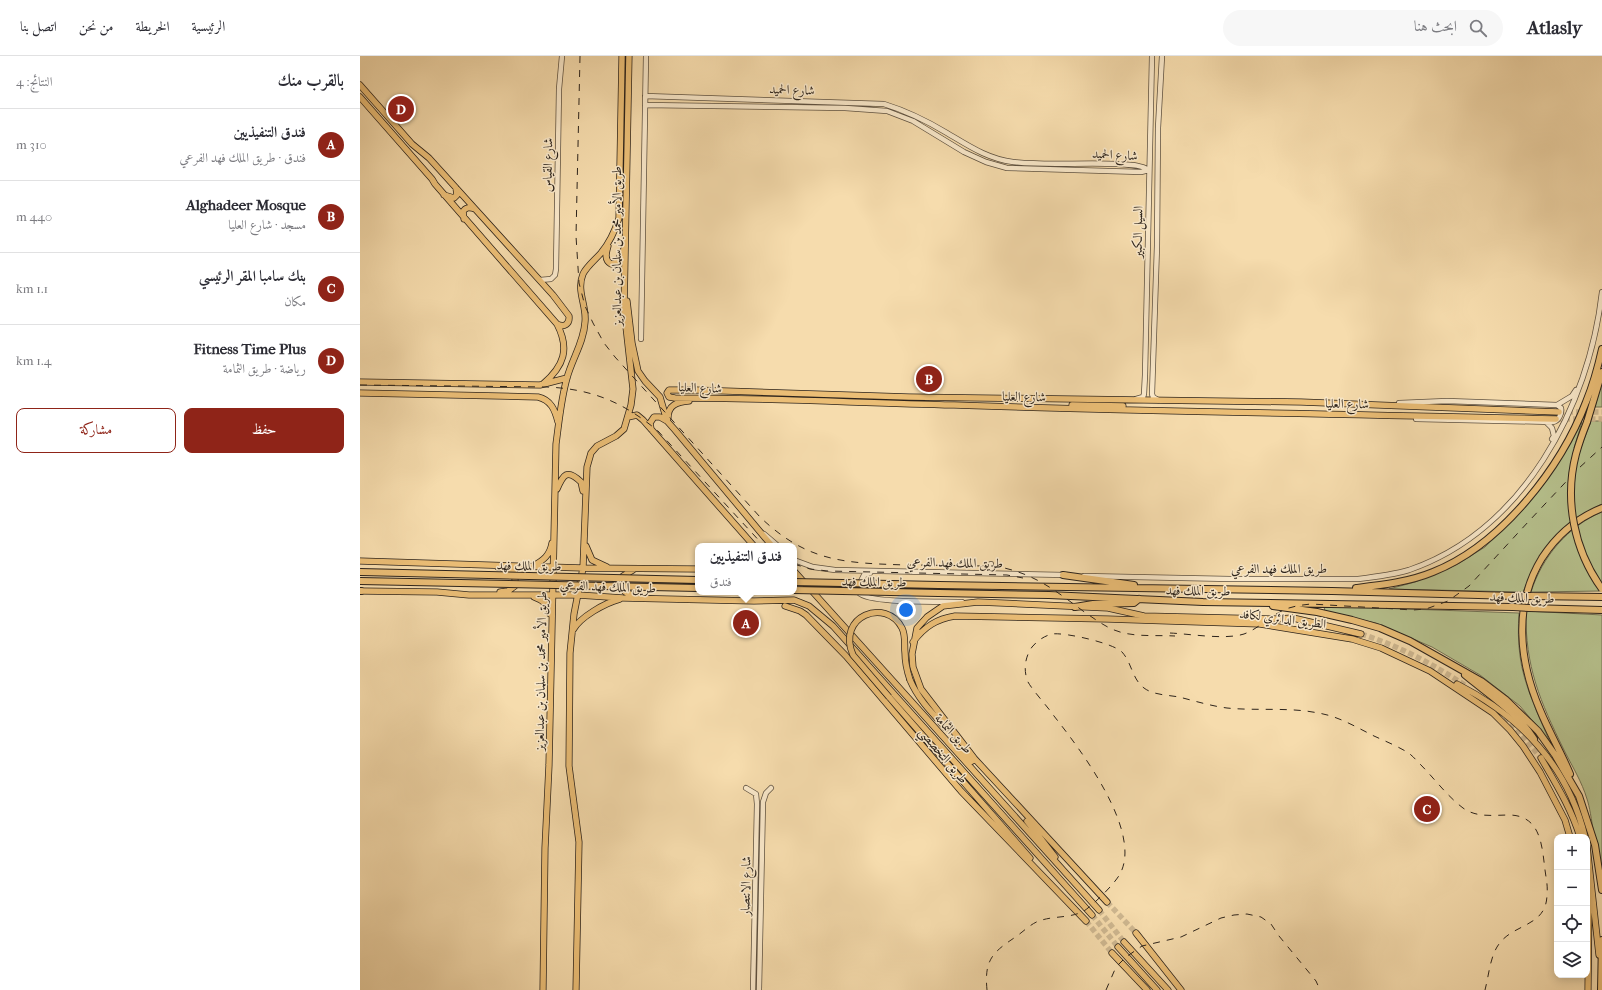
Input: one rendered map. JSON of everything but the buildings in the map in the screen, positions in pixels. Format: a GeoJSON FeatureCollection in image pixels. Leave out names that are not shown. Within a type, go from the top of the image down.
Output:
{"type":"FeatureCollection","features":[{"type":"Feature","properties":{"kind":"highway"},"geometry":{"type":"LineString","coordinates":[[1332,591],[1402,582],[1434,572],[1470,553],[1500,530],[1542,481],[1563,448],[1586,402],[1602,350]]}},
{"type":"Feature","properties":{"kind":"highway"},"geometry":{"type":"LineString","coordinates":[[1602,372],[1576,454],[1571,490],[1574,527],[1584,556],[1602,589]]}},
{"type":"Feature","properties":{"kind":"highway"},"geometry":{"type":"LineString","coordinates":[[1602,508],[1587,515],[1572,525],[1554,542],[1537,566],[1526,594],[1521,626],[1522,642],[1529,676],[1539,709],[1566,764],[1579,796],[1595,845],[1602,890]]}},
{"type":"Feature","properties":{"kind":"highway","name":"طريق الملك فهد"},"geometry":{"type":"LineString","coordinates":[[360,572],[695,580]]}},
{"type":"Feature","properties":{"kind":"highway"},"geometry":{"type":"LineString","coordinates":[[1063,575],[1159,588]]}},
{"type":"Feature","properties":{"kind":"highway","name":"طريق الملك فهد"},"geometry":{"type":"LineString","coordinates":[[360,581],[695,588]]}},
{"type":"Feature","properties":{"kind":"highway","name":"طريق الملك فهد"},"geometry":{"type":"LineString","coordinates":[[797,582],[1600,597]]}},
{"type":"Feature","properties":{"kind":"highway","name":"طريق الملك فهد"},"geometry":{"type":"LineString","coordinates":[[797,590],[1050,595],[1248,602],[1599,610]]}},
{"type":"Feature","properties":{"kind":"highway"},"geometry":{"type":"LineString","coordinates":[[1075,607],[1093,604],[1134,603],[1139,599]]}},
{"type":"Feature","properties":{"kind":"highway"},"geometry":{"type":"LineString","coordinates":[[1248,602],[1317,612],[1380,628],[1410,641],[1481,681],[1506,700],[1538,731],[1555,755],[1579,796]]}},
{"type":"Feature","properties":{"kind":"highway"},"geometry":{"type":"LineString","coordinates":[[1460,669],[1465,675],[1516,717],[1534,739]]}},
{"type":"Feature","properties":{"kind":"highway"},"geometry":{"type":"LineString","coordinates":[[1601,990],[1602,940]]}},
{"type":"Feature","properties":{"kind":"main road","name":"طريق الأمير محمد بن سلمان بن عبدالعزيز"},"geometry":{"type":"LineString","coordinates":[[543,990],[545,848],[549,765],[555,492],[558,424],[567,378],[585,328],[585,313],[580,292],[581,283],[584,273],[609,242],[615,231],[619,218],[622,56]]}},
{"type":"Feature","properties":{"kind":"main road","name":"طريق الأمير محمد بن سلمان بن عبدالعزيز"},"geometry":{"type":"LineString","coordinates":[[576,990],[579,842],[569,766],[570,666],[572,632],[583,568],[586,467],[591,453],[597,446],[622,432],[628,417],[633,389],[624,309],[629,56]]}},
{"type":"Feature","properties":{"kind":"main road"},"geometry":{"type":"LineString","coordinates":[[360,84],[412,144],[429,158],[540,280],[569,316],[569,321],[566,325],[561,326],[557,324]]}},
{"type":"Feature","properties":{"kind":"main road"},"geometry":{"type":"LineString","coordinates":[[360,98],[557,324],[565,343],[564,353],[560,364],[543,384]]}},
{"type":"Feature","properties":{"kind":"main road"},"geometry":{"type":"LineString","coordinates":[[444,195],[454,198],[457,195],[455,187]]}},
{"type":"Feature","properties":{"kind":"main road"},"geometry":{"type":"LineString","coordinates":[[464,219],[463,212],[465,209],[469,208],[477,210]]}},
{"type":"Feature","properties":{"kind":"main road"},"geometry":{"type":"LineString","coordinates":[[609,242],[606,257],[611,264],[617,262],[625,246]]}},
{"type":"Feature","properties":{"kind":"main road"},"geometry":{"type":"LineString","coordinates":[[624,293],[627,303],[636,366],[645,381],[660,397],[667,420],[769,543]]}},
{"type":"Feature","properties":{"kind":"main road"},"geometry":{"type":"LineString","coordinates":[[360,382],[543,384],[567,378]]}},
{"type":"Feature","properties":{"kind":"main road"},"geometry":{"type":"LineString","coordinates":[[524,384],[530,388],[524,396]]}},
{"type":"Feature","properties":{"kind":"main road","name":"شارع العليا"},"geometry":{"type":"LineString","coordinates":[[1556,419],[675,398],[669,397],[667,393],[669,390],[695,390],[909,397],[1298,402],[1559,412]]}},
{"type":"Feature","properties":{"kind":"main road"},"geometry":{"type":"LineString","coordinates":[[360,393],[524,396],[546,399],[555,412],[558,424]]}},
{"type":"Feature","properties":{"kind":"main road"},"geometry":{"type":"LineString","coordinates":[[876,402],[882,400],[880,396]]}},
{"type":"Feature","properties":{"kind":"main road"},"geometry":{"type":"LineString","coordinates":[[896,403],[896,398],[909,397]]}},
{"type":"Feature","properties":{"kind":"main road"},"geometry":{"type":"LineString","coordinates":[[667,420],[669,410],[676,403],[714,398]]}},
{"type":"Feature","properties":{"kind":"main road"},"geometry":{"type":"LineString","coordinates":[[1048,408],[1081,404],[1142,406],[1146,405],[1147,400]]}},
{"type":"Feature","properties":{"kind":"main road"},"geometry":{"type":"LineString","coordinates":[[1296,413],[1284,411],[1238,410],[1234,407],[1234,405],[1298,402]]}},
{"type":"Feature","properties":{"kind":"main road"},"geometry":{"type":"LineString","coordinates":[[628,417],[637,415],[651,429],[751,543]]}},
{"type":"Feature","properties":{"kind":"main road"},"geometry":{"type":"LineString","coordinates":[[651,429],[650,423],[654,417],[660,417],[667,420]]}},
{"type":"Feature","properties":{"kind":"main road"},"geometry":{"type":"LineString","coordinates":[[555,492],[561,479],[564,476],[572,474],[581,482],[583,491],[586,494]]}},
{"type":"Feature","properties":{"kind":"main road"},"geometry":{"type":"LineString","coordinates":[[532,566],[545,559],[550,552],[555,533]]}},
{"type":"Feature","properties":{"kind":"main road"},"geometry":{"type":"LineString","coordinates":[[585,539],[586,548],[592,560],[613,569]]}},
{"type":"Feature","properties":{"kind":"main road","name":"طريق الملك فهد الفرعي"},"geometry":{"type":"LineString","coordinates":[[360,561],[483,564],[554,568],[695,569]]}},
{"type":"Feature","properties":{"kind":"main road"},"geometry":{"type":"LineString","coordinates":[[478,594],[508,591],[515,586],[515,573],[512,570],[483,564]]}},
{"type":"Feature","properties":{"kind":"main road"},"geometry":{"type":"LineString","coordinates":[[637,569],[628,572],[623,576],[620,584],[623,590],[629,594],[675,598]]}},
{"type":"Feature","properties":{"kind":"main road","name":"طريق الثمامة"},"geometry":{"type":"LineString","coordinates":[[797,574],[1099,910]]}},
{"type":"Feature","properties":{"kind":"main road","name":"طريق الملك فهد الفرعي"},"geometry":{"type":"LineString","coordinates":[[360,591],[799,601],[809,606],[833,626]]}},
{"type":"Feature","properties":{"kind":"main road"},"geometry":{"type":"LineString","coordinates":[[526,595],[545,602],[550,610],[552,623]]}},
{"type":"Feature","properties":{"kind":"main road"},"geometry":{"type":"LineString","coordinates":[[572,632],[579,622],[594,611],[623,598]]}},
{"type":"Feature","properties":{"kind":"main road"},"geometry":{"type":"LineString","coordinates":[[974,758],[921,689],[913,667],[912,654],[917,628],[927,617],[943,606],[978,602],[1108,608],[1144,616],[1276,619],[1293,618],[1361,634]]}},
{"type":"Feature","properties":{"kind":"main road","name":"طريق التخصصي"},"geometry":{"type":"LineString","coordinates":[[786,606],[806,615],[846,656],[961,791],[1086,921],[976,797]]}},
{"type":"Feature","properties":{"kind":"main road"},"geometry":{"type":"LineString","coordinates":[[976,797],[853,655],[849,641],[853,624],[859,619],[871,613],[880,612],[892,617],[902,628],[904,634],[906,667],[914,690],[923,703],[1000,787],[1089,899]]}},
{"type":"Feature","properties":{"kind":"main road","name":"الطريق الدائري لكافد"},"geometry":{"type":"LineString","coordinates":[[914,642],[923,630],[935,622],[942,618],[955,616],[1260,624],[1352,639],[1391,652],[1430,671],[1493,714],[1523,746],[1540,772],[1551,791],[1569,834]]}},
{"type":"Feature","properties":{"kind":"main road","name":"طريق الثمامة"},"geometry":{"type":"LineString","coordinates":[[833,626],[1092,915]]}},
{"type":"Feature","properties":{"kind":"main road"},"geometry":{"type":"LineString","coordinates":[[1430,671],[1489,703],[1508,716],[1534,739],[1548,757],[1564,783],[1578,813],[1584,834]]}},
{"type":"Feature","properties":{"kind":"main road"},"geometry":{"type":"LineString","coordinates":[[906,708],[976,797]]}},
{"type":"Feature","properties":{"kind":"main road"},"geometry":{"type":"LineString","coordinates":[[929,721],[994,780]]}},
{"type":"Feature","properties":{"kind":"main road"},"geometry":{"type":"LineString","coordinates":[[1541,758],[1562,794],[1574,818],[1579,834]]}},
{"type":"Feature","properties":{"kind":"main road"},"geometry":{"type":"LineString","coordinates":[[1000,787],[1107,902]]}},
{"type":"Feature","properties":{"kind":"main road"},"geometry":{"type":"LineString","coordinates":[[1590,863],[1601,974]]}},
{"type":"Feature","properties":{"kind":"main road"},"geometry":{"type":"LineString","coordinates":[[1587,990],[1589,906]]}},
{"type":"Feature","properties":{"kind":"main road"},"geometry":{"type":"LineString","coordinates":[[1136,933],[1181,990]]}},
{"type":"Feature","properties":{"kind":"main road"},"geometry":{"type":"LineString","coordinates":[[1124,942],[1168,990]]}},
{"type":"Feature","properties":{"kind":"main road"},"geometry":{"type":"LineString","coordinates":[[1118,948],[1157,990]]}},
{"type":"Feature","properties":{"kind":"main road"},"geometry":{"type":"LineString","coordinates":[[1112,953],[1147,990]]}},
{"type":"Feature","properties":{"kind":"main road"},"geometry":{"type":"LineString","coordinates":[[1586,978],[1587,990]]}},
{"type":"Feature","properties":{"kind":"street","name":"شارع القياس"},"geometry":{"type":"LineString","coordinates":[[540,280],[551,279],[555,275],[559,89],[562,56]]}},
{"type":"Feature","properties":{"kind":"street"},"geometry":{"type":"LineString","coordinates":[[641,339],[646,56]]}},
{"type":"Feature","properties":{"kind":"street","name":"السيل الكبير"},"geometry":{"type":"LineString","coordinates":[[1132,400],[1142,397],[1144,394],[1152,56]]}},
{"type":"Feature","properties":{"kind":"street","name":"السيل الكبير"},"geometry":{"type":"LineString","coordinates":[[1159,400],[1153,397],[1153,372],[1158,128],[1162,56]]}},
{"type":"Feature","properties":{"kind":"street","name":"شارع الحميد"},"geometry":{"type":"LineString","coordinates":[[645,96],[884,104],[903,110],[985,155],[1014,162],[1115,164],[1142,166],[1149,170]]}},
{"type":"Feature","properties":{"kind":"street"},"geometry":{"type":"LineString","coordinates":[[844,102],[845,108]]}},
{"type":"Feature","properties":{"kind":"street","name":"شارع الحميد"},"geometry":{"type":"LineString","coordinates":[[645,105],[873,109],[892,112],[913,121],[964,152],[986,162],[1007,168],[1141,172],[1149,170]]}},
{"type":"Feature","properties":{"kind":"street"},"geometry":{"type":"LineString","coordinates":[[1150,129],[1158,128]]}},
{"type":"Feature","properties":{"kind":"street"},"geometry":{"type":"LineString","coordinates":[[943,139],[947,133]]}},
{"type":"Feature","properties":{"kind":"street"},"geometry":{"type":"LineString","coordinates":[[1115,164],[1115,171]]}},
{"type":"Feature","properties":{"kind":"street","name":"طريق الملك فهد الفرعي"},"geometry":{"type":"LineString","coordinates":[[797,561],[813,567],[835,570],[878,572],[1316,580],[1358,579],[1393,574],[1446,554],[1491,522],[1522,489],[1548,452],[1567,415],[1582,380],[1594,341],[1602,292]]}},
{"type":"Feature","properties":{"kind":"street"},"geometry":{"type":"LineString","coordinates":[[1145,375],[1149,382],[1153,372]]}},
{"type":"Feature","properties":{"kind":"street"},"geometry":{"type":"LineString","coordinates":[[1366,405],[1447,401],[1557,405],[1572,396],[1582,380]]}},
{"type":"Feature","properties":{"kind":"street"},"geometry":{"type":"LineString","coordinates":[[1329,413],[1415,419],[1556,422],[1561,411],[1561,408],[1557,405]]}},
{"type":"Feature","properties":{"kind":"street"},"geometry":{"type":"LineString","coordinates":[[1540,422],[1547,423],[1554,431],[1554,436],[1548,452]]}},
{"type":"Feature","properties":{"kind":"street"},"geometry":{"type":"LineString","coordinates":[[745,515],[775,543]]}},
{"type":"Feature","properties":{"kind":"street"},"geometry":{"type":"LineString","coordinates":[[991,564],[991,573]]}},
{"type":"Feature","properties":{"kind":"street"},"geometry":{"type":"LineString","coordinates":[[878,572],[864,575],[860,580],[858,587],[859,593],[862,596],[882,600],[978,602]]}},
{"type":"Feature","properties":{"kind":"street","name":"شارع الانتصار"},"geometry":{"type":"LineString","coordinates":[[746,788],[756,794],[757,804],[754,990]]}},
{"type":"Feature","properties":{"kind":"street","name":"شارع الانتصار"},"geometry":{"type":"LineString","coordinates":[[759,990],[763,802],[766,793],[771,788]]}},
{"type":"Feature","properties":{"kind":"street"},"geometry":{"type":"LineString","coordinates":[[754,943],[760,944]]}},
{"type":"Feature","properties":{"kind":"green space"},"geometry":{"type":"Polygon","coordinates":[[[1602,381],[1602,407],[1595,407],[1602,381]]]}},
{"type":"Feature","properties":{"kind":"green space"},"geometry":{"type":"Polygon","coordinates":[[[1591,421],[1602,421],[1602,504],[1563,529],[1552,540],[1543,552],[1523,592],[1389,589],[1415,582],[1456,565],[1485,547],[1522,511],[1547,478],[1579,424],[1582,422],[1574,448],[1580,450],[1591,421]]]}},
{"type":"Feature","properties":{"kind":"green space"},"geometry":{"type":"Polygon","coordinates":[[[1602,512],[1602,591],[1531,592],[1542,567],[1558,544],[1578,525],[1602,512]]]}},
{"type":"Feature","properties":{"kind":"green space"},"geometry":{"type":"Polygon","coordinates":[[[1324,606],[1519,613],[1519,651],[1524,677],[1550,742],[1520,706],[1480,675],[1432,647],[1376,623],[1325,612],[1324,606]]]}},
{"type":"Feature","properties":{"kind":"green space"},"geometry":{"type":"Polygon","coordinates":[[[1526,611],[1602,615],[1602,864],[1597,852],[1589,805],[1585,793],[1541,699],[1531,667],[1526,631],[1526,611]]]}},
{"type":"Feature","properties":{"kind":"tunnel"},"geometry":{"type":"LineString","coordinates":[[1559,412],[1602,412]]}},
{"type":"Feature","properties":{"kind":"tunnel"},"geometry":{"type":"LineString","coordinates":[[1556,419],[1602,419]]}},
{"type":"Feature","properties":{"kind":"tunnel"},"geometry":{"type":"LineString","coordinates":[[1361,634],[1389,644],[1415,656],[1466,686]]}},
{"type":"Feature","properties":{"kind":"tunnel"},"geometry":{"type":"LineString","coordinates":[[1491,707],[1520,733],[1541,758]]}},
{"type":"Feature","properties":{"kind":"tunnel"},"geometry":{"type":"LineString","coordinates":[[1107,902],[1136,933]]}},
{"type":"Feature","properties":{"kind":"tunnel"},"geometry":{"type":"LineString","coordinates":[[1099,910],[1124,942]]}},
{"type":"Feature","properties":{"kind":"tunnel"},"geometry":{"type":"LineString","coordinates":[[1092,915],[1118,947]]}},
{"type":"Feature","properties":{"kind":"tunnel"},"geometry":{"type":"LineString","coordinates":[[1086,921],[1112,953]]}},
{"type":"Feature","properties":{"kind":"railway"},"geometry":{"type":"LineString","coordinates":[[580,56],[576,236],[579,283],[585,306],[604,343],[615,357],[760,517],[777,532],[794,543]]}},
{"type":"Feature","properties":{"kind":"railway"},"geometry":{"type":"LineString","coordinates":[[360,385],[547,387],[563,388],[593,394],[606,399],[632,412],[658,431],[761,543]]}},
{"type":"Feature","properties":{"kind":"railway"},"geometry":{"type":"LineString","coordinates":[[1170,633],[1218,637],[1236,636],[1250,631],[1286,609],[1308,604],[1413,610],[1426,609],[1448,601],[1469,586],[1579,468],[1602,447]]}},
{"type":"Feature","properties":{"kind":"railway"},"geometry":{"type":"LineString","coordinates":[[797,544],[827,557],[845,561],[906,565],[995,566],[1008,569],[1042,582],[1105,626],[1133,635],[1175,636]]}},
{"type":"Feature","properties":{"kind":"railway"},"geometry":{"type":"LineString","coordinates":[[797,565],[810,569],[828,571],[1007,575],[1023,578]]}},
{"type":"Feature","properties":{"kind":"railway"},"geometry":{"type":"LineString","coordinates":[[987,990],[987,971],[992,957],[996,952],[1035,922],[1074,915],[1084,911],[1115,882],[1121,872],[1125,854],[1123,834],[1105,790],[1078,748],[1033,690],[1026,677],[1026,664],[1032,647],[1038,641],[1052,634],[1088,639],[1117,649],[1125,656],[1134,676],[1140,684],[1152,692],[1227,708],[1307,711],[1325,714],[1340,719],[1409,753],[1452,798],[1468,811],[1480,815],[1510,815],[1520,817],[1528,821],[1538,834],[1543,851],[1547,885],[1546,905],[1542,913],[1536,919],[1505,937],[1499,944],[1492,960],[1485,990]]}},
{"type":"Feature","properties":{"kind":"railway"},"geometry":{"type":"LineString","coordinates":[[1106,990],[1116,967],[1126,957],[1142,946],[1181,937],[1221,918],[1247,914],[1261,917],[1271,924],[1316,981],[1320,990]]}},
{"type":"Feature","properties":{"kind":"place","name":"Fitness Time Plus"},"geometry":{"type":"Point","coordinates":[401,109]}},
{"type":"Feature","properties":{"kind":"place","name":"Alghadeer Mosque"},"geometry":{"type":"Point","coordinates":[929,379]}},
{"type":"Feature","properties":{"kind":"place","name":"فندق التنفيذيين"},"geometry":{"type":"Point","coordinates":[746,623]}},
{"type":"Feature","properties":{"kind":"place","name":"بنك سامبا المقر الرئيسي"},"geometry":{"type":"Point","coordinates":[1427,809]}}]}
